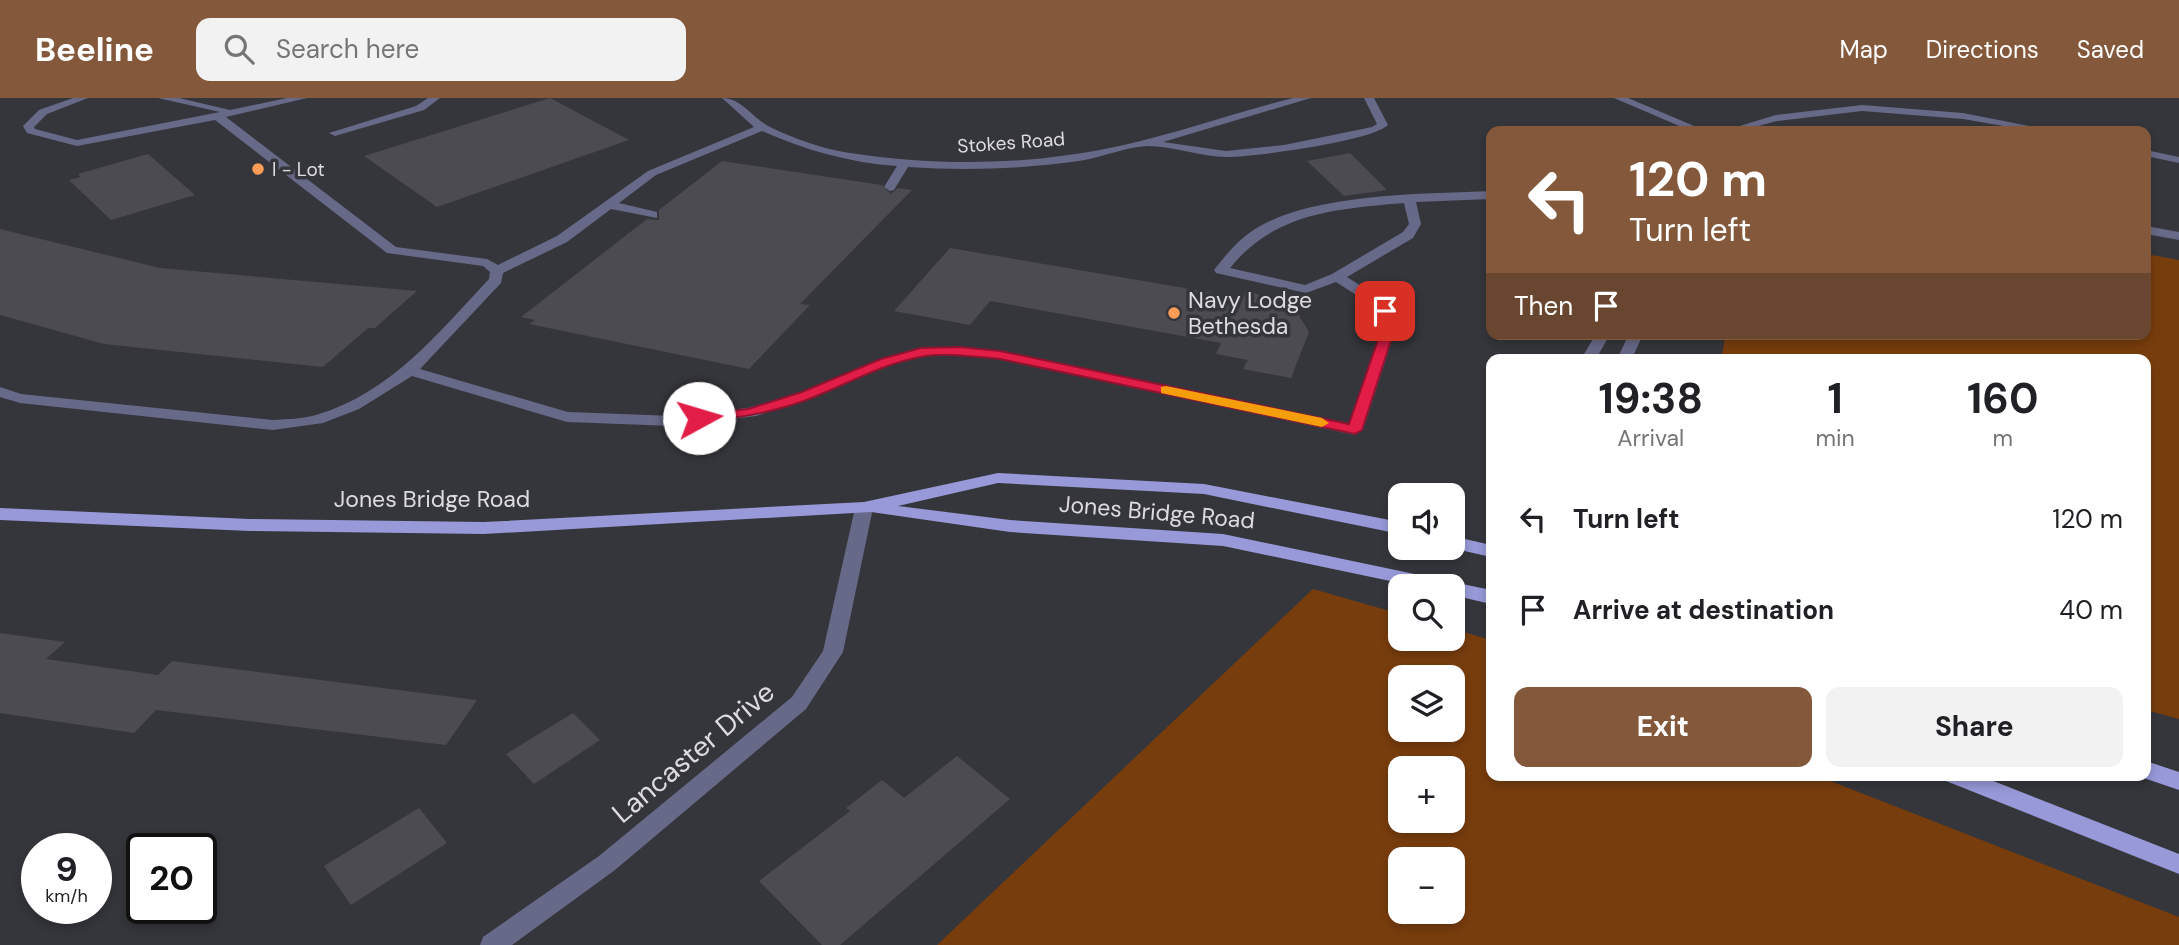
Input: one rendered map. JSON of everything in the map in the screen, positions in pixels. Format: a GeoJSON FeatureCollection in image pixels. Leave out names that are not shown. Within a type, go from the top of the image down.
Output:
{"type":"FeatureCollection","features":[{"type":"Feature","properties":{"kind":"main road","name":"Jones Bridge Road"},"geometry":{"type":"LineString","coordinates":[[0,514],[250,526],[484,528],[864,508],[998,478],[1204,489],[1388,526]]}},
{"type":"Feature","properties":{"kind":"main road","name":"Jones Bridge Road"},"geometry":{"type":"LineString","coordinates":[[864,508],[1010,526],[1223,540],[1388,574]]}},
{"type":"Feature","properties":{"kind":"main road"},"geometry":{"type":"LineString","coordinates":[[1465,545],[1486,550]]}},
{"type":"Feature","properties":{"kind":"main road"},"geometry":{"type":"LineString","coordinates":[[1465,592],[1486,596]]}},
{"type":"Feature","properties":{"kind":"main road"},"geometry":{"type":"LineString","coordinates":[[2151,772],[2179,781]]}},
{"type":"Feature","properties":{"kind":"main road"},"geometry":{"type":"LineString","coordinates":[[1969,781],[2179,864]]}},
{"type":"Feature","properties":{"kind":"street"},"geometry":{"type":"LineString","coordinates":[[83,98],[43,112],[28,126],[31,131],[77,143],[138,135],[232,111],[302,98]]}},
{"type":"Feature","properties":{"kind":"street"},"geometry":{"type":"LineString","coordinates":[[163,98],[232,111]]}},
{"type":"Feature","properties":{"kind":"street"},"geometry":{"type":"LineString","coordinates":[[335,133],[420,108],[435,98]]}},
{"type":"Feature","properties":{"kind":"street","name":"Stokes Road"},"geometry":{"type":"LineString","coordinates":[[727,98],[763,127],[812,146],[905,163],[947,165],[1046,162],[1144,143],[1306,98]]}},
{"type":"Feature","properties":{"kind":"street"},"geometry":{"type":"LineString","coordinates":[[1144,143],[1226,155],[1283,148],[1375,130],[1383,125],[1368,98]]}},
{"type":"Feature","properties":{"kind":"street"},"geometry":{"type":"LineString","coordinates":[[1619,98],[1688,126]]}},
{"type":"Feature","properties":{"kind":"street"},"geometry":{"type":"LineString","coordinates":[[1747,126],[1776,118],[1873,108],[1963,116],[2020,126]]}},
{"type":"Feature","properties":{"kind":"street"},"geometry":{"type":"LineString","coordinates":[[216,116],[392,250],[477,260],[487,263],[497,271]]}},
{"type":"Feature","properties":{"kind":"street"},"geometry":{"type":"LineString","coordinates":[[497,271],[562,239],[652,173],[763,127]]}},
{"type":"Feature","properties":{"kind":"street"},"geometry":{"type":"LineString","coordinates":[[2151,154],[2179,160]]}},
{"type":"Feature","properties":{"kind":"street"},"geometry":{"type":"LineString","coordinates":[[890,187],[905,163]]}},
{"type":"Feature","properties":{"kind":"street"},"geometry":{"type":"LineString","coordinates":[[1409,198],[1415,224],[1408,235],[1337,277],[1306,289],[1221,270],[1237,250],[1260,230],[1312,212],[1409,198],[1486,195]]}},
{"type":"Feature","properties":{"kind":"street"},"geometry":{"type":"LineString","coordinates":[[607,204],[653,215]]}},
{"type":"Feature","properties":{"kind":"street"},"geometry":{"type":"LineString","coordinates":[[2151,231],[2179,236]]}},
{"type":"Feature","properties":{"kind":"street"},"geometry":{"type":"LineString","coordinates":[[0,392],[20,398],[273,425],[317,420],[353,406],[410,371],[491,287],[496,280],[497,271]]}},
{"type":"Feature","properties":{"kind":"street"},"geometry":{"type":"LineString","coordinates":[[410,371],[567,417],[674,421],[750,413],[807,395],[885,362],[921,352],[959,351],[1000,355],[1355,430],[1388,328],[1385,311],[1367,293],[1337,277]]}},
{"type":"Feature","properties":{"kind":"street","name":"Lancaster Drive"},"geometry":{"type":"LineString","coordinates":[[492,945],[607,863],[799,703],[833,652],[864,508]]}},
{"type":"Feature","properties":{"kind":"shaded area"},"geometry":{"type":"Polygon","coordinates":[[[2151,255],[2179,260],[2179,719],[2151,711],[2151,354],[1722,354],[1725,340],[2151,340],[2151,255]]]}},
{"type":"Feature","properties":{"kind":"shaded area"},"geometry":{"type":"Polygon","coordinates":[[[1313,589],[1388,611],[1388,651],[1465,651],[1465,632],[1486,639],[1486,781],[1830,781],[2179,917],[2179,945],[937,945],[1313,589]]]}},
{"type":"Feature","properties":{"kind":"building"},"geometry":{"type":"Polygon","coordinates":[[[550,98],[629,140],[437,207],[364,156],[550,98]]]}},
{"type":"Feature","properties":{"kind":"building"},"geometry":{"type":"Polygon","coordinates":[[[1350,153],[1387,190],[1344,196],[1307,161],[1350,153]]]}},
{"type":"Feature","properties":{"kind":"building"},"geometry":{"type":"Polygon","coordinates":[[[148,154],[195,195],[111,220],[69,180],[81,177],[78,174],[148,154]]]}},
{"type":"Feature","properties":{"kind":"building"},"geometry":{"type":"Polygon","coordinates":[[[722,161],[882,185],[891,194],[898,188],[912,190],[800,304],[810,305],[749,369],[529,324],[535,320],[521,317],[647,219],[659,220],[659,210],[722,161]]]}},
{"type":"Feature","properties":{"kind":"building"},"geometry":{"type":"Polygon","coordinates":[[[0,229],[160,268],[417,291],[375,328],[368,328],[323,367],[104,344],[0,315],[0,229]]]}},
{"type":"Feature","properties":{"kind":"building","name":"Navy Lodge Bethesda"},"geometry":{"type":"Polygon","coordinates":[[[950,248],[1243,298],[1247,289],[1298,314],[1309,332],[1291,378],[1243,369],[1248,360],[1216,354],[1221,343],[990,301],[970,325],[894,311],[950,248]]]}},
{"type":"Feature","properties":{"kind":"building"},"geometry":{"type":"Polygon","coordinates":[[[0,633],[65,642],[46,659],[158,675],[172,661],[477,700],[446,745],[156,710],[134,733],[0,713],[0,633]]]}},
{"type":"Feature","properties":{"kind":"building"},"geometry":{"type":"Polygon","coordinates":[[[573,713],[600,740],[534,784],[506,754],[573,713]]]}},
{"type":"Feature","properties":{"kind":"building"},"geometry":{"type":"Polygon","coordinates":[[[957,756],[1010,799],[840,945],[822,945],[759,881],[850,811],[846,808],[882,780],[904,798],[957,756]]]}},
{"type":"Feature","properties":{"kind":"building"},"geometry":{"type":"Polygon","coordinates":[[[419,808],[447,843],[351,905],[324,866],[419,808]]]}},
{"type":"Feature","properties":{"kind":"slow traffic"},"geometry":{"type":"LineString","coordinates":[[1166,390],[1322,423]]}},
{"type":"Feature","properties":{"kind":"place","name":"I - Lot"},"geometry":{"type":"Point","coordinates":[258,169]}},
{"type":"Feature","properties":{"kind":"place","name":"Navy Lodge Bethesda"},"geometry":{"type":"Point","coordinates":[1174,313]}},
{"type":"Feature","properties":{"kind":"route"},"geometry":{"type":"LineString","coordinates":[[699,418],[750,413],[807,395],[885,362],[921,352],[959,351],[1000,355],[1355,430],[1388,328],[1385,311]]}}]}
